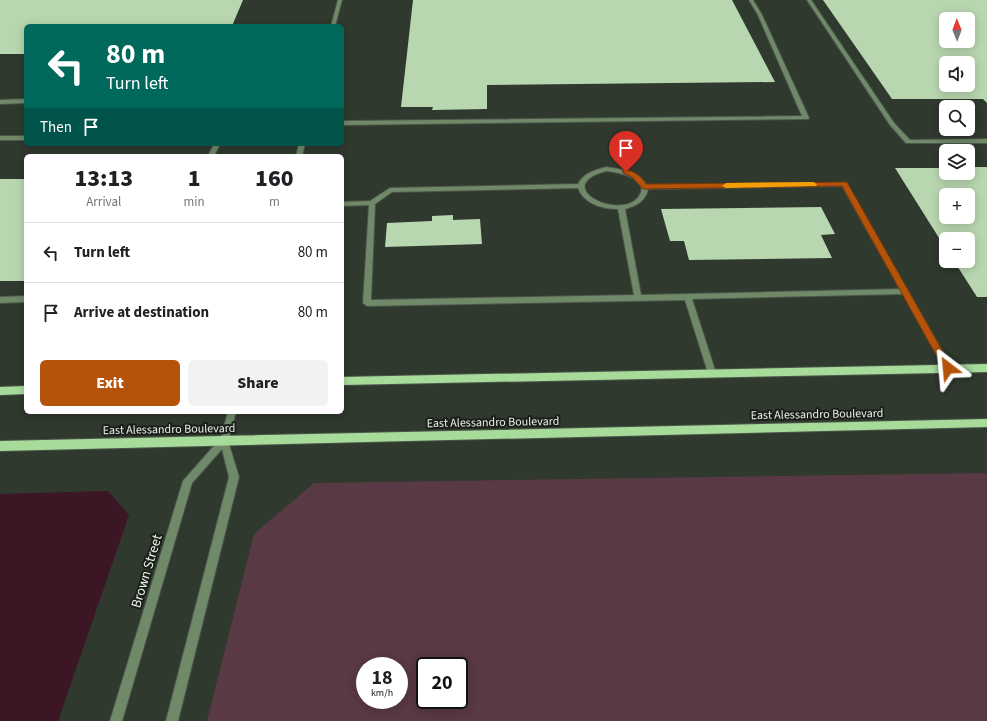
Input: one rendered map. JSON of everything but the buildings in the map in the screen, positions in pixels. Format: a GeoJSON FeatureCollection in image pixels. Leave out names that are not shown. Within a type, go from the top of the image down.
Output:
{"type":"FeatureCollection","features":[{"type":"Feature","properties":{"kind":"main road"},"geometry":{"type":"LineString","coordinates":[[344,381],[987,368]]}},
{"type":"Feature","properties":{"kind":"main road"},"geometry":{"type":"LineString","coordinates":[[0,391],[24,390]]}},
{"type":"Feature","properties":{"kind":"main road","name":"East Alessandro Boulevard"},"geometry":{"type":"LineString","coordinates":[[0,446],[987,423]]}},
{"type":"Feature","properties":{"kind":"street"},"geometry":{"type":"LineString","coordinates":[[334,24],[340,0]]}},
{"type":"Feature","properties":{"kind":"street"},"geometry":{"type":"LineString","coordinates":[[344,123],[806,118],[760,15],[751,0]]}},
{"type":"Feature","properties":{"kind":"street"},"geometry":{"type":"LineString","coordinates":[[809,0],[892,124],[908,142],[987,141]]}},
{"type":"Feature","properties":{"kind":"street"},"geometry":{"type":"LineString","coordinates":[[0,102],[24,101]]}},
{"type":"Feature","properties":{"kind":"street"},"geometry":{"type":"LineString","coordinates":[[0,138],[24,138]]}},
{"type":"Feature","properties":{"kind":"street"},"geometry":{"type":"LineString","coordinates":[[606,169],[621,171],[634,176],[644,187],[642,198],[629,205],[620,207],[601,205],[593,202],[582,191],[581,186],[588,175],[606,169]]}},
{"type":"Feature","properties":{"kind":"street"},"geometry":{"type":"LineString","coordinates":[[644,187],[844,184],[948,368]]}},
{"type":"Feature","properties":{"kind":"street"},"geometry":{"type":"LineString","coordinates":[[344,204],[372,203],[390,190],[581,186]]}},
{"type":"Feature","properties":{"kind":"street"},"geometry":{"type":"LineString","coordinates":[[372,203],[367,302],[688,298],[905,291]]}},
{"type":"Feature","properties":{"kind":"street"},"geometry":{"type":"LineString","coordinates":[[620,207],[638,298]]}},
{"type":"Feature","properties":{"kind":"street"},"geometry":{"type":"LineString","coordinates":[[688,298],[712,373]]}},
{"type":"Feature","properties":{"kind":"street"},"geometry":{"type":"LineString","coordinates":[[0,300],[24,299]]}},
{"type":"Feature","properties":{"kind":"street","name":"Brown Street"},"geometry":{"type":"LineString","coordinates":[[116,721],[188,480],[224,441],[231,414]]}},
{"type":"Feature","properties":{"kind":"street"},"geometry":{"type":"LineString","coordinates":[[172,721],[234,477],[224,441]]}},
{"type":"Feature","properties":{"kind":"shaded area"},"geometry":{"type":"Polygon","coordinates":[[[987,473],[987,721],[207,721],[254,534],[314,483],[987,473]]]}},
{"type":"Feature","properties":{"kind":"shaded area"},"geometry":{"type":"Polygon","coordinates":[[[108,491],[129,515],[58,721],[0,721],[0,494],[108,491]]]}},
{"type":"Feature","properties":{"kind":"slow traffic"},"geometry":{"type":"LineString","coordinates":[[726,186],[813,184]]}},
{"type":"Feature","properties":{"kind":"route"},"geometry":{"type":"LineString","coordinates":[[626,172],[640,181],[644,187],[844,184],[948,368]]}}]}
